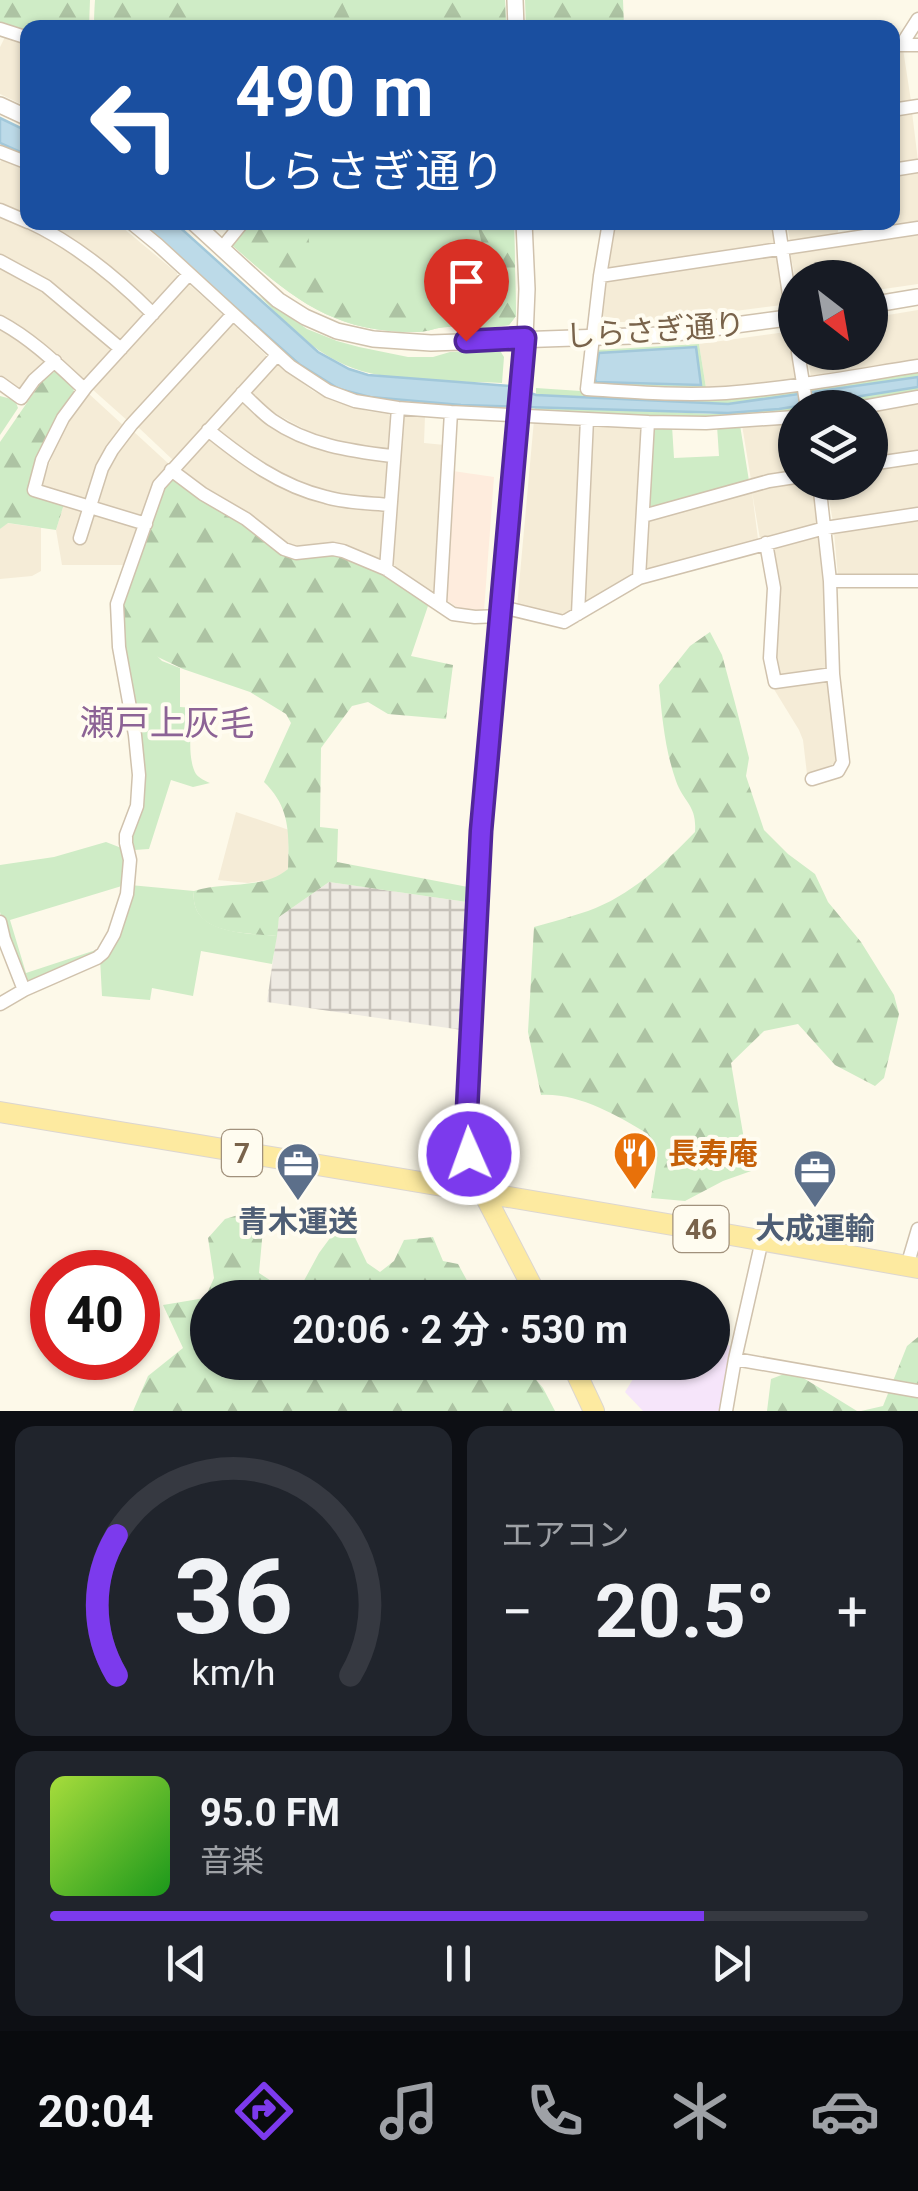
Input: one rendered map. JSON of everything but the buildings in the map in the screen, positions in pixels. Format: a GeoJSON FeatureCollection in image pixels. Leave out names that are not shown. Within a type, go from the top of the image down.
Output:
{"type":"FeatureCollection","features":[{"type":"Feature","properties":{"kind":"main road","name":"7"},"geometry":{"type":"LineString","coordinates":[[0,1112],[484,1194]]}},
{"type":"Feature","properties":{"kind":"main road","name":"46"},"geometry":{"type":"LineString","coordinates":[[484,1194],[912,1267]]}},
{"type":"Feature","properties":{"kind":"main road"},"geometry":{"type":"LineString","coordinates":[[484,1194],[529,1280]]}},
{"type":"Feature","properties":{"kind":"main road"},"geometry":{"type":"LineString","coordinates":[[579,1380],[594,1411]]}},
{"type":"Feature","properties":{"kind":"street"},"geometry":{"type":"LineString","coordinates":[[900,41],[918,19]]}},
{"type":"Feature","properties":{"kind":"street"},"geometry":{"type":"LineString","coordinates":[[600,276],[918,228]]}},
{"type":"Feature","properties":{"kind":"street"},"geometry":{"type":"LineString","coordinates":[[42,230],[81,252],[122,283],[153,314]]}},
{"type":"Feature","properties":{"kind":"street"},"geometry":{"type":"LineString","coordinates":[[139,230],[277,355],[328,391],[355,401],[451,412],[648,422],[706,423],[778,417]]}},
{"type":"Feature","properties":{"kind":"street","name":"しらさぎ通り"},"geometry":{"type":"LineString","coordinates":[[202,230],[278,300],[337,331],[373,339],[431,343],[661,335],[778,324]]}},
{"type":"Feature","properties":{"kind":"street"},"geometry":{"type":"LineString","coordinates":[[222,248],[237,230]]}},
{"type":"Feature","properties":{"kind":"street"},"geometry":{"type":"LineString","coordinates":[[484,1194],[469,1154],[466,1130],[481,831],[522,386],[524,230]]}},
{"type":"Feature","properties":{"kind":"street"},"geometry":{"type":"LineString","coordinates":[[608,230],[587,389],[724,393],[918,366]]}},
{"type":"Feature","properties":{"kind":"street"},"geometry":{"type":"LineString","coordinates":[[779,230],[784,260]]}},
{"type":"Feature","properties":{"kind":"street"},"geometry":{"type":"LineString","coordinates":[[843,230],[845,239]]}},
{"type":"Feature","properties":{"kind":"street"},"geometry":{"type":"LineString","coordinates":[[0,261],[46,286],[121,348]]}},
{"type":"Feature","properties":{"kind":"street"},"geometry":{"type":"LineString","coordinates":[[146,524],[34,490],[52,436],[84,389],[189,274]]}},
{"type":"Feature","properties":{"kind":"street"},"geometry":{"type":"LineString","coordinates":[[888,301],[918,297]]}},
{"type":"Feature","properties":{"kind":"street"},"geometry":{"type":"LineString","coordinates":[[80,538],[102,468],[112,450],[130,425],[233,314]]}},
{"type":"Feature","properties":{"kind":"street"},"geometry":{"type":"LineString","coordinates":[[0,322],[15,330],[84,389]]}},
{"type":"Feature","properties":{"kind":"street"},"geometry":{"type":"LineString","coordinates":[[0,1004],[82,966],[103,953],[114,934],[127,894],[130,860],[126,835],[137,806],[139,775],[116,604],[159,485],[277,355]]}},
{"type":"Feature","properties":{"kind":"street"},"geometry":{"type":"LineString","coordinates":[[0,383],[20,398],[55,362]]}},
{"type":"Feature","properties":{"kind":"street"},"geometry":{"type":"LineString","coordinates":[[801,370],[804,390]]}},
{"type":"Feature","properties":{"kind":"street"},"geometry":{"type":"LineString","coordinates":[[242,393],[270,419],[300,436],[342,450],[392,456]]}},
{"type":"Feature","properties":{"kind":"street"},"geometry":{"type":"LineString","coordinates":[[888,403],[918,398]]}},
{"type":"Feature","properties":{"kind":"street"},"geometry":{"type":"LineString","coordinates":[[386,568],[398,408]]}},
{"type":"Feature","properties":{"kind":"street"},"geometry":{"type":"LineString","coordinates":[[440,603],[451,412]]}},
{"type":"Feature","properties":{"kind":"street"},"geometry":{"type":"LineString","coordinates":[[578,614],[587,419]]}},
{"type":"Feature","properties":{"kind":"street"},"geometry":{"type":"LineString","coordinates":[[639,578],[648,422]]}},
{"type":"Feature","properties":{"kind":"street"},"geometry":{"type":"LineString","coordinates":[[208,430],[264,472],[305,491],[390,506]]}},
{"type":"Feature","properties":{"kind":"street"},"geometry":{"type":"LineString","coordinates":[[888,461],[918,457]]}},
{"type":"Feature","properties":{"kind":"street"},"geometry":{"type":"LineString","coordinates":[[171,470],[246,518],[284,549],[296,553],[343,551],[386,568],[453,614],[475,617],[502,612],[564,622],[639,578],[825,528],[918,514]]}},
{"type":"Feature","properties":{"kind":"street"},"geometry":{"type":"LineString","coordinates":[[642,516],[778,480]]}},
{"type":"Feature","properties":{"kind":"street"},"geometry":{"type":"LineString","coordinates":[[812,780],[838,771],[843,762],[821,500]]}},
{"type":"Feature","properties":{"kind":"street"},"geometry":{"type":"LineString","coordinates":[[766,543],[774,588],[770,658],[775,682],[833,674]]}},
{"type":"Feature","properties":{"kind":"street"},"geometry":{"type":"LineString","coordinates":[[830,582],[918,582]]}},
{"type":"Feature","properties":{"kind":"street"},"geometry":{"type":"LineString","coordinates":[[0,922],[24,990]]}},
{"type":"Feature","properties":{"kind":"street"},"geometry":{"type":"LineString","coordinates":[[912,1267],[918,1229]]}},
{"type":"Feature","properties":{"kind":"street"},"geometry":{"type":"LineString","coordinates":[[726,1411],[762,1240]]}},
{"type":"Feature","properties":{"kind":"street"},"geometry":{"type":"LineString","coordinates":[[735,1359],[918,1391]]}},
{"type":"Feature","properties":{"kind":"shaded area"},"geometry":{"type":"Polygon","coordinates":[[[6,35],[20,40],[20,104],[0,94],[0,47],[6,35]]]}},
{"type":"Feature","properties":{"kind":"shaded area"},"geometry":{"type":"Polygon","coordinates":[[[900,49],[911,101],[900,103],[900,49]]]}},
{"type":"Feature","properties":{"kind":"shaded area"},"geometry":{"type":"Polygon","coordinates":[[[912,112],[918,161],[900,163],[900,114],[912,112]]]}},
{"type":"Feature","properties":{"kind":"shaded area"},"geometry":{"type":"Polygon","coordinates":[[[0,162],[20,168],[20,213],[0,203],[0,162]]]}},
{"type":"Feature","properties":{"kind":"shaded area"},"geometry":{"type":"Polygon","coordinates":[[[918,171],[918,222],[900,225],[900,174],[918,171]]]}},
{"type":"Feature","properties":{"kind":"shaded area"},"geometry":{"type":"Polygon","coordinates":[[[0,214],[20,224],[20,230],[32,230],[58,243],[92,267],[144,310],[144,317],[120,340],[48,281],[0,256],[0,214]]]}},
{"type":"Feature","properties":{"kind":"shaded area"},"geometry":{"type":"Polygon","coordinates":[[[51,230],[125,230],[177,273],[177,281],[152,304],[51,230]]]}},
{"type":"Feature","properties":{"kind":"shaded area"},"geometry":{"type":"Polygon","coordinates":[[[613,230],[774,230],[776,243],[608,270],[613,230]]]}},
{"type":"Feature","properties":{"kind":"shaded area"},"geometry":{"type":"Polygon","coordinates":[[[788,230],[838,230],[837,235],[790,242],[788,230]]]}},
{"type":"Feature","properties":{"kind":"shaded area"},"geometry":{"type":"Polygon","coordinates":[[[918,232],[918,284],[888,288],[888,260],[792,260],[790,252],[918,232]]]}},
{"type":"Feature","properties":{"kind":"shaded area"},"geometry":{"type":"Polygon","coordinates":[[[777,256],[778,306],[666,320],[600,323],[604,284],[609,280],[777,256]]]}},
{"type":"Feature","properties":{"kind":"shaded area"},"geometry":{"type":"Polygon","coordinates":[[[0,267],[37,287],[112,347],[112,352],[86,379],[31,334],[0,316],[0,267]]]}},
{"type":"Feature","properties":{"kind":"shaded area"},"geometry":{"type":"Polygon","coordinates":[[[190,285],[223,318],[129,422],[92,389],[190,285]]]}},
{"type":"Feature","properties":{"kind":"shaded area"},"geometry":{"type":"Polygon","coordinates":[[[918,310],[918,362],[888,366],[888,315],[918,310]]]}},
{"type":"Feature","properties":{"kind":"shaded area"},"geometry":{"type":"Polygon","coordinates":[[[231,325],[266,358],[174,461],[138,427],[231,325]]]}},
{"type":"Feature","properties":{"kind":"shaded area"},"geometry":{"type":"Polygon","coordinates":[[[0,327],[47,359],[47,365],[24,389],[0,375],[0,327]]]}},
{"type":"Feature","properties":{"kind":"shaded area"},"geometry":{"type":"Polygon","coordinates":[[[778,333],[778,370],[795,370],[797,380],[706,388],[699,344],[778,333]]]}},
{"type":"Feature","properties":{"kind":"shaded area"},"geometry":{"type":"Polygon","coordinates":[[[274,364],[333,401],[388,414],[389,449],[364,448],[319,437],[271,411],[253,395],[253,388],[274,364]]]}},
{"type":"Feature","properties":{"kind":"shaded area"},"geometry":{"type":"Polygon","coordinates":[[[810,370],[864,370],[811,378],[810,370]]]}},
{"type":"Feature","properties":{"kind":"shaded area"},"geometry":{"type":"Polygon","coordinates":[[[88,393],[124,426],[88,496],[82,499],[42,484],[62,429],[88,393]]]}},
{"type":"Feature","properties":{"kind":"shaded area"},"geometry":{"type":"Polygon","coordinates":[[[918,401],[918,451],[888,456],[888,406],[918,401]]]}},
{"type":"Feature","properties":{"kind":"shaded area"},"geometry":{"type":"Polygon","coordinates":[[[240,402],[246,402],[264,419],[385,460],[386,497],[347,497],[298,482],[252,458],[219,431],[218,426],[240,402]]]}},
{"type":"Feature","properties":{"kind":"shaded area"},"geometry":{"type":"Polygon","coordinates":[[[404,415],[425,416],[424,443],[445,445],[433,593],[392,564],[404,415]]]}},
{"type":"Feature","properties":{"kind":"shaded area"},"geometry":{"type":"Polygon","coordinates":[[[534,420],[578,422],[580,427],[571,612],[564,617],[517,607],[534,420]]]}},
{"type":"Feature","properties":{"kind":"shaded area"},"geometry":{"type":"Polygon","coordinates":[[[778,422],[778,474],[751,480],[742,425],[778,422]]]}},
{"type":"Feature","properties":{"kind":"shaded area"},"geometry":{"type":"Polygon","coordinates":[[[593,423],[642,428],[633,574],[586,604],[582,601],[593,423]]]}},
{"type":"Feature","properties":{"kind":"shaded area"},"geometry":{"type":"Polygon","coordinates":[[[133,431],[170,465],[141,516],[98,499],[108,466],[133,431]]]}},
{"type":"Feature","properties":{"kind":"shaded area"},"geometry":{"type":"Polygon","coordinates":[[[207,439],[244,465],[381,510],[385,513],[382,558],[343,545],[291,547],[182,472],[181,467],[207,439]]]}},
{"type":"Feature","properties":{"kind":"shaded area"},"geometry":{"type":"Polygon","coordinates":[[[918,461],[918,509],[833,522],[829,500],[888,500],[888,466],[918,461]]]}},
{"type":"Feature","properties":{"kind":"shaded area"},"geometry":{"type":"Polygon","coordinates":[[[453,471],[494,477],[484,611],[461,610],[445,599],[453,471]]]}},
{"type":"Feature","properties":{"kind":"shaded area"},"geometry":{"type":"Polygon","coordinates":[[[778,485],[778,500],[815,500],[818,522],[760,539],[752,492],[758,539],[648,570],[644,567],[650,518],[778,485]]]}},
{"type":"Feature","properties":{"kind":"shaded area"},"geometry":{"type":"Polygon","coordinates":[[[64,504],[79,508],[81,514],[91,517],[98,513],[137,526],[139,530],[123,565],[62,565],[56,530],[64,504]]]}},
{"type":"Feature","properties":{"kind":"shaded area"},"geometry":{"type":"Polygon","coordinates":[[[918,519],[918,576],[838,577],[834,532],[918,519]]]}},
{"type":"Feature","properties":{"kind":"shaded area"},"geometry":{"type":"Polygon","coordinates":[[[7,523],[41,528],[41,571],[32,576],[0,579],[0,529],[7,523]]]}},
{"type":"Feature","properties":{"kind":"shaded area"},"geometry":{"type":"Polygon","coordinates":[[[817,535],[821,538],[828,668],[782,675],[775,658],[772,550],[776,545],[817,535]]]}},
{"type":"Feature","properties":{"kind":"shaded area"},"geometry":{"type":"Polygon","coordinates":[[[825,681],[830,684],[837,763],[807,774],[803,740],[772,686],[825,681]]]}},
{"type":"Feature","properties":{"kind":"shaded area"},"geometry":{"type":"Polygon","coordinates":[[[236,812],[289,830],[288,869],[279,878],[248,883],[218,880],[236,812]]]}},
{"type":"Feature","properties":{"kind":"shaded area"},"geometry":{"type":"Polygon","coordinates":[[[329,882],[467,902],[462,1030],[267,1002],[279,917],[329,882]]]}},
{"type":"Feature","properties":{"kind":"shaded area"},"geometry":{"type":"Polygon","coordinates":[[[632,1380],[727,1380],[721,1411],[643,1411],[625,1392],[632,1380]]]}},
{"type":"Feature","properties":{"kind":"green space"},"geometry":{"type":"Polygon","coordinates":[[[0,0],[90,0],[89,20],[20,20],[20,29],[0,23],[0,0]]]}},
{"type":"Feature","properties":{"kind":"green space"},"geometry":{"type":"Polygon","coordinates":[[[95,0],[505,0],[506,20],[94,20],[95,0]]]}},
{"type":"Feature","properties":{"kind":"green space"},"geometry":{"type":"Polygon","coordinates":[[[95,0],[223,0],[223,20],[94,20],[95,0]]]}},
{"type":"Feature","properties":{"kind":"green space"},"geometry":{"type":"Polygon","coordinates":[[[301,0],[341,0],[351,20],[302,20],[301,0]]]}},
{"type":"Feature","properties":{"kind":"green space"},"geometry":{"type":"Polygon","coordinates":[[[439,0],[505,0],[506,20],[443,20],[439,0]]]}},
{"type":"Feature","properties":{"kind":"green space"},"geometry":{"type":"Polygon","coordinates":[[[525,0],[623,0],[624,20],[526,20],[525,0]]]}},
{"type":"Feature","properties":{"kind":"green space"},"geometry":{"type":"Polygon","coordinates":[[[244,230],[514,230],[516,316],[509,325],[478,329],[444,327],[417,332],[361,326],[337,319],[295,296],[232,245],[244,230]]]}},
{"type":"Feature","properties":{"kind":"green space"},"geometry":{"type":"Polygon","coordinates":[[[244,230],[308,230],[310,247],[320,268],[346,290],[373,298],[397,294],[415,305],[485,310],[493,291],[479,230],[514,230],[516,316],[509,325],[478,329],[444,327],[417,332],[361,326],[337,319],[295,296],[232,245],[244,230]]]}},
{"type":"Feature","properties":{"kind":"green space"},"geometry":{"type":"Polygon","coordinates":[[[258,295],[307,329],[359,347],[408,357],[499,349],[504,357],[502,383],[416,380],[353,368],[314,347],[258,295]]]}},
{"type":"Feature","properties":{"kind":"green space"},"geometry":{"type":"Polygon","coordinates":[[[699,344],[706,388],[594,384],[596,350],[699,344]],[[696,347],[599,353],[596,382],[701,385],[696,347]]]}},
{"type":"Feature","properties":{"kind":"green space"},"geometry":{"type":"Polygon","coordinates":[[[918,370],[918,377],[837,390],[812,390],[811,386],[918,370]]]}},
{"type":"Feature","properties":{"kind":"green space"},"geometry":{"type":"Polygon","coordinates":[[[54,372],[74,392],[50,429],[28,492],[64,504],[56,530],[8,523],[0,529],[0,442],[43,380],[54,372]]]}},
{"type":"Feature","properties":{"kind":"green space"},"geometry":{"type":"Polygon","coordinates":[[[918,387],[918,393],[888,398],[888,392],[918,387]]]}},
{"type":"Feature","properties":{"kind":"green space"},"geometry":{"type":"Polygon","coordinates":[[[536,388],[655,396],[798,389],[798,390],[778,390],[778,398],[728,404],[536,395],[536,388]]]}},
{"type":"Feature","properties":{"kind":"green space"},"geometry":{"type":"Polygon","coordinates":[[[0,396],[15,400],[18,408],[0,435],[0,396]]]}},
{"type":"Feature","properties":{"kind":"green space"},"geometry":{"type":"Polygon","coordinates":[[[535,405],[710,414],[778,408],[778,414],[710,419],[534,413],[535,405]]]}},
{"type":"Feature","properties":{"kind":"green space"},"geometry":{"type":"Polygon","coordinates":[[[740,425],[749,481],[647,506],[652,429],[672,426],[674,458],[719,456],[717,426],[740,425]]]}},
{"type":"Feature","properties":{"kind":"green space"},"geometry":{"type":"Polygon","coordinates":[[[174,479],[297,559],[342,555],[380,571],[429,603],[411,656],[453,665],[446,719],[388,714],[368,702],[352,706],[321,748],[320,827],[338,829],[337,862],[468,887],[467,902],[329,882],[279,917],[277,936],[222,929],[200,916],[194,891],[256,883],[288,869],[284,812],[264,782],[291,723],[286,714],[250,692],[183,669],[141,649],[119,618],[161,492],[174,479]]]}},
{"type":"Feature","properties":{"kind":"green space"},"geometry":{"type":"Polygon","coordinates":[[[119,618],[162,661],[180,668],[180,707],[195,708],[190,741],[193,768],[210,783],[193,787],[171,780],[149,849],[134,850],[128,842],[136,816],[119,618]]]}},
{"type":"Feature","properties":{"kind":"green space"},"geometry":{"type":"Polygon","coordinates":[[[710,632],[722,655],[749,758],[746,776],[764,830],[815,874],[828,902],[861,942],[894,995],[899,1014],[884,1078],[875,1086],[835,1065],[798,1024],[764,1031],[731,1063],[746,1151],[754,1170],[685,1201],[651,1198],[657,1161],[648,1134],[583,1101],[541,1095],[528,1032],[534,927],[588,911],[618,897],[659,867],[695,832],[692,810],[679,788],[669,757],[659,685],[690,646],[710,632]]]}},
{"type":"Feature","properties":{"kind":"green space"},"geometry":{"type":"Polygon","coordinates":[[[106,842],[124,849],[125,885],[10,920],[26,973],[102,948],[26,986],[0,912],[0,865],[54,857],[106,842]]]}},
{"type":"Feature","properties":{"kind":"green space"},"geometry":{"type":"Polygon","coordinates":[[[130,885],[194,891],[200,916],[210,923],[236,932],[277,936],[272,964],[201,951],[193,996],[152,988],[150,1000],[102,996],[100,958],[130,885]]]}},
{"type":"Feature","properties":{"kind":"green space"},"geometry":{"type":"Polygon","coordinates":[[[245,1213],[263,1229],[259,1273],[270,1280],[213,1280],[208,1238],[225,1219],[245,1213]]]}},
{"type":"Feature","properties":{"kind":"green space"},"geometry":{"type":"Polygon","coordinates":[[[352,1231],[367,1263],[380,1272],[394,1261],[404,1240],[433,1237],[443,1261],[458,1264],[467,1280],[304,1280],[333,1234],[352,1231]]]}},
{"type":"Feature","properties":{"kind":"green space"},"geometry":{"type":"Polygon","coordinates":[[[190,1300],[190,1380],[536,1380],[555,1411],[133,1411],[146,1380],[160,1380],[160,1366],[183,1348],[163,1305],[190,1300]]]}},
{"type":"Feature","properties":{"kind":"green space"},"geometry":{"type":"Polygon","coordinates":[[[918,1337],[918,1411],[861,1411],[883,1406],[907,1346],[918,1337]]]}},
{"type":"Feature","properties":{"kind":"green space"},"geometry":{"type":"Polygon","coordinates":[[[792,1371],[857,1411],[767,1411],[771,1379],[792,1371]]]}},
{"type":"Feature","properties":{"kind":"water"},"geometry":{"type":"Polygon","coordinates":[[[0,118],[20,128],[20,152],[0,143],[0,118]]]}},
{"type":"Feature","properties":{"kind":"water"},"geometry":{"type":"Polygon","coordinates":[[[148,230],[183,230],[318,352],[368,375],[511,386],[536,395],[728,404],[778,397],[778,409],[728,413],[461,405],[370,397],[339,389],[299,364],[148,230]]]}},
{"type":"Feature","properties":{"kind":"water"},"geometry":{"type":"Polygon","coordinates":[[[696,347],[701,385],[595,379],[599,353],[696,347]]]}},
{"type":"Feature","properties":{"kind":"water"},"geometry":{"type":"Polygon","coordinates":[[[918,377],[918,387],[888,392],[827,390],[918,377]]]}},
{"type":"Feature","properties":{"kind":"place","name":"長寿庵"},"geometry":{"type":"Point","coordinates":[635,1191]}},
{"type":"Feature","properties":{"kind":"place","name":"青木運送"},"geometry":{"type":"Point","coordinates":[298,1202]}},
{"type":"Feature","properties":{"kind":"place","name":"大成運輸"},"geometry":{"type":"Point","coordinates":[815,1209]}},
{"type":"Feature","properties":{"kind":"district","name":"瀬戸上灰毛"},"geometry":{"type":"Point","coordinates":[167,723]}},
{"type":"Feature","properties":{"kind":"route"},"geometry":{"type":"LineString","coordinates":[[466,341],[525,338],[481,831],[466,1130],[469,1154]]}}]}
